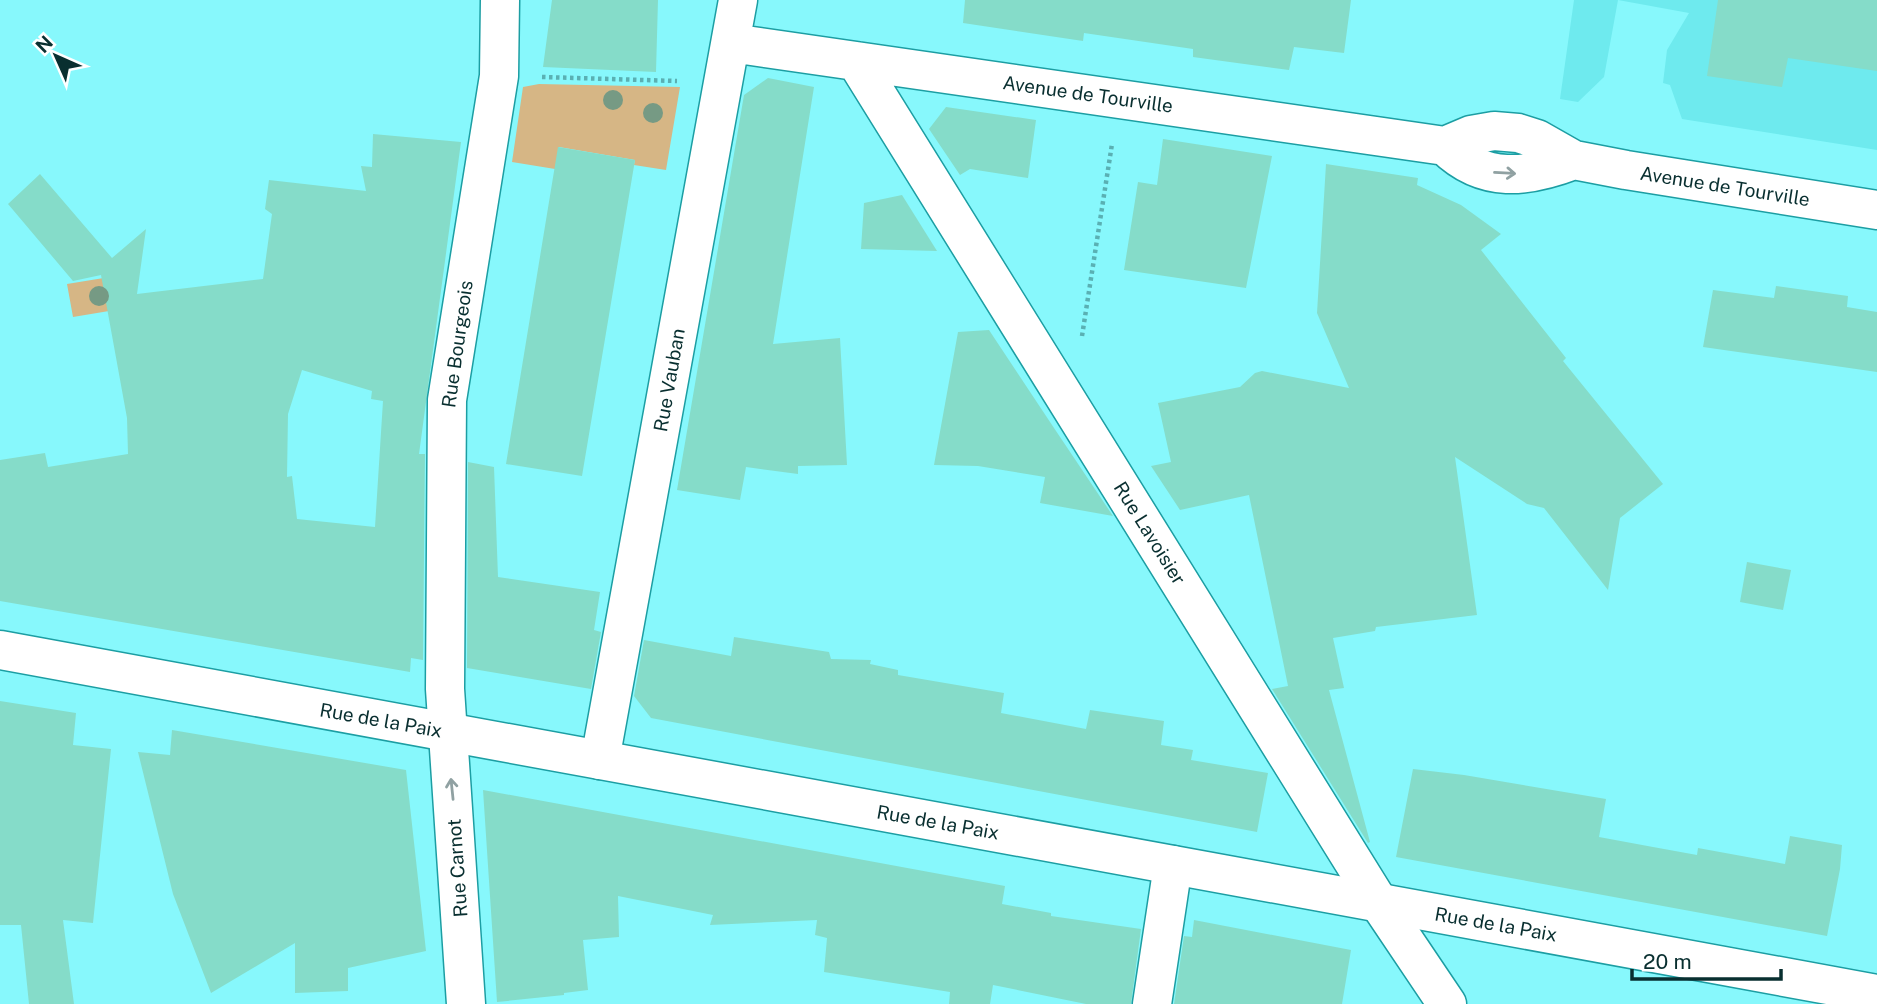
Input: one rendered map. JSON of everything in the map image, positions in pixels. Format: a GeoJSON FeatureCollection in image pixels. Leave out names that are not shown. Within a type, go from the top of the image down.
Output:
{"type":"FeatureCollection","features":[{"type":"Feature","properties":{"kind":"street","name":"Rue Bourgeois"},"geometry":{"type":"LineString","coordinates":[[447,732],[444,667],[447,400],[499,76],[500,0]]}},
{"type":"Feature","properties":{"kind":"street","name":"Rue Vauban"},"geometry":{"type":"LineString","coordinates":[[600,760],[738,0]]}},
{"type":"Feature","properties":{"kind":"street","name":"Avenue de Tourville"},"geometry":{"type":"LineString","coordinates":[[731,43],[1445,146],[1460,160],[1481,170],[1504,174],[1549,169],[1574,160],[1877,210]]}},
{"type":"Feature","properties":{"kind":"street","name":"Rue Lavoisier"},"geometry":{"type":"LineString","coordinates":[[856,61],[1379,903],[1447,1004]]}},
{"type":"Feature","properties":{"kind":"street","name":"Rue de la Paix"},"geometry":{"type":"LineString","coordinates":[[0,650],[1877,994]]}},
{"type":"Feature","properties":{"kind":"street","name":"Rue Carnot"},"geometry":{"type":"LineString","coordinates":[[447,732],[466,1004]]}},
{"type":"Feature","properties":{"kind":"street"},"geometry":{"type":"LineString","coordinates":[[1152,1004],[1172,865]]}},
{"type":"Feature","properties":{"kind":"path"},"geometry":{"type":"LineString","coordinates":[[499,76],[723,83]]}},
{"type":"Feature","properties":{"kind":"path"},"geometry":{"type":"LineString","coordinates":[[1082,339],[1119,99]]}},
{"type":"Feature","properties":{"kind":"shaded area"},"geometry":{"type":"Polygon","coordinates":[[[1574,0],[1618,0],[1604,77],[1578,102],[1560,99],[1574,0]]]}},
{"type":"Feature","properties":{"kind":"shaded area"},"geometry":{"type":"Polygon","coordinates":[[[1618,0],[1877,0],[1877,150],[1682,119],[1670,85],[1663,83],[1667,50],[1689,13],[1618,0]]]}},
{"type":"Feature","properties":{"kind":"shaded area"},"geometry":{"type":"Polygon","coordinates":[[[539,84],[680,87],[666,170],[634,165],[635,160],[559,147],[555,169],[512,162],[523,87],[539,84]]]}},
{"type":"Feature","properties":{"kind":"shaded area"},"geometry":{"type":"Polygon","coordinates":[[[122,275],[127,308],[73,317],[67,284],[122,275]]]}},
{"type":"Feature","properties":{"kind":"building"},"geometry":{"type":"Polygon","coordinates":[[[552,0],[658,0],[656,72],[543,67],[552,0]]]}},
{"type":"Feature","properties":{"kind":"building"},"geometry":{"type":"Polygon","coordinates":[[[965,0],[1351,0],[1344,53],[1294,47],[1289,70],[1193,57],[1193,49],[1084,33],[1083,41],[963,23],[965,0]]]}},
{"type":"Feature","properties":{"kind":"building"},"geometry":{"type":"Polygon","coordinates":[[[1718,0],[1877,0],[1877,71],[1788,58],[1782,87],[1707,76],[1718,0]]]}},
{"type":"Feature","properties":{"kind":"building"},"geometry":{"type":"Polygon","coordinates":[[[768,78],[814,87],[773,344],[840,338],[847,465],[798,466],[798,474],[746,467],[740,500],[677,490],[744,95],[768,78]]]}},
{"type":"Feature","properties":{"kind":"building"},"geometry":{"type":"Polygon","coordinates":[[[946,107],[1036,120],[1028,178],[970,169],[960,175],[929,129],[946,107]]]}},
{"type":"Feature","properties":{"kind":"building"},"geometry":{"type":"Polygon","coordinates":[[[373,134],[461,142],[419,454],[425,454],[423,660],[411,658],[410,672],[0,601],[0,460],[45,453],[48,467],[128,454],[127,418],[101,275],[73,281],[8,204],[40,174],[112,258],[146,229],[137,294],[263,279],[272,214],[265,209],[269,180],[366,191],[361,166],[372,167],[373,134]],[[302,370],[288,414],[287,477],[292,476],[297,519],[375,527],[383,401],[371,399],[372,391],[302,370]]]}},
{"type":"Feature","properties":{"kind":"building"},"geometry":{"type":"Polygon","coordinates":[[[1163,139],[1272,156],[1246,288],[1124,270],[1138,182],[1157,185],[1163,139]]]}},
{"type":"Feature","properties":{"kind":"building"},"geometry":{"type":"Polygon","coordinates":[[[558,147],[635,160],[582,476],[506,464],[558,147]]]}},
{"type":"Feature","properties":{"kind":"building"},"geometry":{"type":"Polygon","coordinates":[[[1326,164],[1418,178],[1417,185],[1461,205],[1501,234],[1481,250],[1566,358],[1563,361],[1663,484],[1620,518],[1608,590],[1544,508],[1527,504],[1455,457],[1477,615],[1376,627],[1375,631],[1333,638],[1344,688],[1329,690],[1370,842],[1368,843],[1272,689],[1288,686],[1249,495],[1180,510],[1151,466],[1171,462],[1158,403],[1240,387],[1255,373],[1262,371],[1349,388],[1317,313],[1326,164]]]}},
{"type":"Feature","properties":{"kind":"building"},"geometry":{"type":"Polygon","coordinates":[[[902,195],[937,251],[861,249],[864,203],[902,195]]]}},
{"type":"Feature","properties":{"kind":"building"},"geometry":{"type":"Polygon","coordinates":[[[1776,286],[1848,296],[1847,307],[1877,312],[1877,372],[1703,347],[1713,290],[1774,298],[1776,286]]]}},
{"type":"Feature","properties":{"kind":"building"},"geometry":{"type":"Polygon","coordinates":[[[989,330],[1113,516],[1040,503],[1045,477],[978,466],[934,465],[958,332],[989,330]]]}},
{"type":"Feature","properties":{"kind":"building"},"geometry":{"type":"Polygon","coordinates":[[[468,462],[494,467],[498,577],[600,592],[594,630],[601,632],[591,689],[467,668],[468,462]]]}},
{"type":"Feature","properties":{"kind":"building"},"geometry":{"type":"Polygon","coordinates":[[[1747,562],[1791,570],[1783,610],[1740,602],[1747,562]]]}},
{"type":"Feature","properties":{"kind":"building"},"geometry":{"type":"Polygon","coordinates":[[[734,637],[829,652],[831,659],[871,660],[870,664],[898,670],[898,675],[1004,693],[1001,713],[1086,729],[1090,710],[1164,721],[1161,745],[1193,750],[1191,760],[1268,773],[1257,832],[651,718],[634,696],[644,640],[731,656],[734,637]]]}},
{"type":"Feature","properties":{"kind":"building"},"geometry":{"type":"Polygon","coordinates":[[[0,701],[76,713],[73,745],[111,749],[93,923],[63,920],[74,1004],[29,1004],[21,925],[0,925],[0,701]]]}},
{"type":"Feature","properties":{"kind":"building"},"geometry":{"type":"Polygon","coordinates":[[[172,730],[406,770],[426,951],[348,968],[348,991],[295,993],[295,943],[211,993],[173,894],[138,752],[170,755],[172,730]]]}},
{"type":"Feature","properties":{"kind":"building"},"geometry":{"type":"Polygon","coordinates":[[[1413,769],[1606,799],[1599,837],[1697,855],[1698,848],[1785,864],[1790,836],[1842,845],[1827,936],[1396,857],[1413,769]]]}},
{"type":"Feature","properties":{"kind":"building"},"geometry":{"type":"Polygon","coordinates":[[[483,790],[1005,886],[1002,904],[1051,913],[1051,916],[1141,929],[1131,1004],[1086,1004],[993,985],[990,1004],[949,1004],[950,992],[824,972],[827,938],[815,935],[817,920],[710,925],[713,915],[618,896],[619,937],[583,940],[588,990],[497,1002],[483,790]]]}},
{"type":"Feature","properties":{"kind":"building"},"geometry":{"type":"Polygon","coordinates":[[[1194,920],[1351,950],[1342,1004],[1174,1004],[1184,936],[1192,937],[1194,920]]]}}]}
